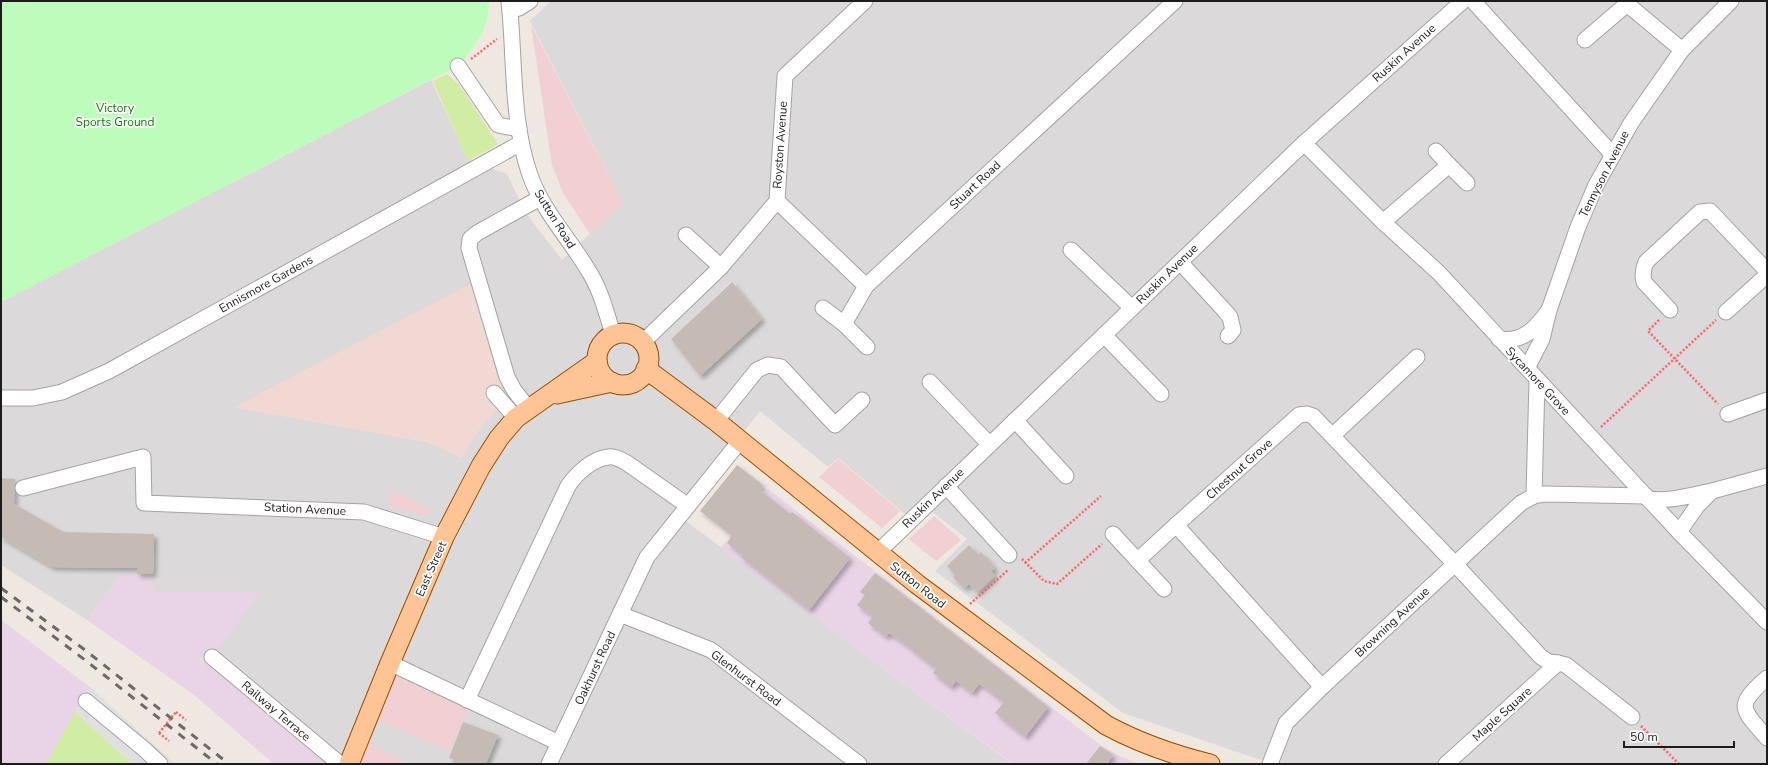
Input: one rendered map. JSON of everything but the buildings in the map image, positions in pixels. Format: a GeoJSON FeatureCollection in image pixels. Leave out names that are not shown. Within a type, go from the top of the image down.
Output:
{"type":"FeatureCollection","features":[{"type":"Feature","properties":{"kind":"main road"},"geometry":{"type":"LineString","coordinates":[[614,334],[630,334],[643,342],[648,356],[646,369],[640,377],[632,383],[622,385],[612,382],[602,374],[597,361],[597,353],[601,345],[606,339],[614,334]]}},
{"type":"Feature","properties":{"kind":"main road","name":"East Street"},"geometry":{"type":"LineString","coordinates":[[349,764],[444,537],[481,466],[499,438],[522,413],[597,361]]}},
{"type":"Feature","properties":{"kind":"main road","name":"Sutton Road"},"geometry":{"type":"LineString","coordinates":[[646,369],[716,421],[877,553],[958,616],[1106,725],[1127,737],[1179,756],[1210,764]]}},
{"type":"Feature","properties":{"kind":"main road","name":"East Street"},"geometry":{"type":"LineString","coordinates":[[546,396],[612,382]]}},
{"type":"Feature","properties":{"kind":"street"},"geometry":{"type":"LineString","coordinates":[[509,6],[519,8],[530,1]]}},
{"type":"Feature","properties":{"kind":"street","name":"Royston Avenue"},"geometry":{"type":"LineString","coordinates":[[643,342],[721,267],[777,201],[785,76],[865,1]]}},
{"type":"Feature","properties":{"kind":"street","name":"Stuart Road"},"geometry":{"type":"LineString","coordinates":[[844,324],[866,286],[1175,1]]}},
{"type":"Feature","properties":{"kind":"street","name":"Ruskin Avenue"},"geometry":{"type":"LineString","coordinates":[[877,553],[1304,143],[1462,1]]}},
{"type":"Feature","properties":{"kind":"street"},"geometry":{"type":"LineString","coordinates":[[1473,1],[1613,155]]}},
{"type":"Feature","properties":{"kind":"street","name":"Tennyson Avenue"},"geometry":{"type":"LineString","coordinates":[[1527,368],[1542,339],[1549,310],[1578,227],[1596,185],[1630,123],[1682,50],[1731,1]]}},
{"type":"Feature","properties":{"kind":"street"},"geometry":{"type":"LineString","coordinates":[[1585,40],[1626,4],[1682,50]]}},
{"type":"Feature","properties":{"kind":"street","name":"Sutton Road"},"geometry":{"type":"LineString","coordinates":[[509,6],[520,136],[530,175],[540,198],[588,270],[600,292],[614,334]]}},
{"type":"Feature","properties":{"kind":"street"},"geometry":{"type":"LineString","coordinates":[[459,67],[498,125],[520,136]]}},
{"type":"Feature","properties":{"kind":"street","name":"Ennismore Gardens"},"geometry":{"type":"LineString","coordinates":[[1,398],[33,398],[62,392],[109,371],[520,136]]}},
{"type":"Feature","properties":{"kind":"street","name":"Sycamore Grove"},"geometry":{"type":"LineString","coordinates":[[1304,143],[1383,222],[1439,273],[1499,340],[1527,368],[1679,532],[1767,622]]}},
{"type":"Feature","properties":{"kind":"street"},"geometry":{"type":"LineString","coordinates":[[1436,151],[1467,183]]}},
{"type":"Feature","properties":{"kind":"street"},"geometry":{"type":"LineString","coordinates":[[1383,222],[1449,165]]}},
{"type":"Feature","properties":{"kind":"street"},"geometry":{"type":"LineString","coordinates":[[522,413],[507,376],[469,248],[470,239],[477,233],[540,198]]}},
{"type":"Feature","properties":{"kind":"street"},"geometry":{"type":"LineString","coordinates":[[777,201],[866,286]]}},
{"type":"Feature","properties":{"kind":"street"},"geometry":{"type":"LineString","coordinates":[[1670,310],[1644,282],[1642,276],[1643,268],[1646,262],[1700,212],[1710,211],[1767,271]]}},
{"type":"Feature","properties":{"kind":"street"},"geometry":{"type":"LineString","coordinates":[[686,235],[721,267]]}},
{"type":"Feature","properties":{"kind":"street"},"geometry":{"type":"LineString","coordinates":[[1071,250],[1132,308]]}},
{"type":"Feature","properties":{"kind":"street"},"geometry":{"type":"LineString","coordinates":[[1180,262],[1230,317],[1233,330],[1228,336]]}},
{"type":"Feature","properties":{"kind":"street"},"geometry":{"type":"LineString","coordinates":[[1726,312],[1767,275]]}},
{"type":"Feature","properties":{"kind":"street"},"geometry":{"type":"LineString","coordinates":[[823,308],[844,324],[867,346]]}},
{"type":"Feature","properties":{"kind":"street","name":"Tennyson Avenue"},"geometry":{"type":"LineString","coordinates":[[1499,340],[1509,341],[1526,334],[1538,325],[1549,310]]}},
{"type":"Feature","properties":{"kind":"street"},"geometry":{"type":"LineString","coordinates":[[1104,334],[1161,394]]}},
{"type":"Feature","properties":{"kind":"street"},"geometry":{"type":"LineString","coordinates":[[1332,436],[1417,357]]}},
{"type":"Feature","properties":{"kind":"street"},"geometry":{"type":"LineString","coordinates":[[716,421],[757,370],[768,365],[781,367],[835,425],[862,400]]}},
{"type":"Feature","properties":{"kind":"street"},"geometry":{"type":"LineString","coordinates":[[1534,496],[1537,380]]}},
{"type":"Feature","properties":{"kind":"street"},"geometry":{"type":"LineString","coordinates":[[930,382],[989,444]]}},
{"type":"Feature","properties":{"kind":"street"},"geometry":{"type":"LineString","coordinates":[[494,393],[522,413]]}},
{"type":"Feature","properties":{"kind":"street"},"geometry":{"type":"LineString","coordinates":[[1728,414],[1767,400]]}},
{"type":"Feature","properties":{"kind":"street","name":"Chestnut Grove"},"geometry":{"type":"LineString","coordinates":[[1138,560],[1299,415],[1307,414],[1313,416],[1455,564]]}},
{"type":"Feature","properties":{"kind":"street"},"geometry":{"type":"LineString","coordinates":[[1015,420],[1066,476]]}},
{"type":"Feature","properties":{"kind":"street","name":"Oakhurst Road"},"geometry":{"type":"LineString","coordinates":[[549,764],[647,557],[740,442]]}},
{"type":"Feature","properties":{"kind":"street","name":"Station Avenue"},"geometry":{"type":"LineString","coordinates":[[24,488],[143,457],[144,503],[162,502],[364,512],[444,537]]}},
{"type":"Feature","properties":{"kind":"street"},"geometry":{"type":"LineString","coordinates":[[467,700],[568,486],[574,477],[600,459],[609,457],[618,458],[688,506]]}},
{"type":"Feature","properties":{"kind":"street","name":"Browning Avenue"},"geometry":{"type":"LineString","coordinates":[[1270,764],[1286,723],[1322,687],[1521,503],[1534,496],[1544,494],[1647,497],[1658,500],[1712,491],[1767,476]]}},
{"type":"Feature","properties":{"kind":"street"},"geometry":{"type":"LineString","coordinates":[[946,486],[1013,560]]}},
{"type":"Feature","properties":{"kind":"street"},"geometry":{"type":"LineString","coordinates":[[1679,532],[1696,506],[1712,491]]}},
{"type":"Feature","properties":{"kind":"street"},"geometry":{"type":"LineString","coordinates":[[1176,525],[1322,687]]}},
{"type":"Feature","properties":{"kind":"street"},"geometry":{"type":"LineString","coordinates":[[1113,534],[1164,589]]}},
{"type":"Feature","properties":{"kind":"street"},"geometry":{"type":"LineString","coordinates":[[1455,564],[1541,657],[1549,662],[1566,665],[1632,717]]}},
{"type":"Feature","properties":{"kind":"street","name":"Glenhurst Road"},"geometry":{"type":"LineString","coordinates":[[620,614],[711,650],[859,764]]}},
{"type":"Feature","properties":{"kind":"street","name":"Railway Terrace"},"geometry":{"type":"LineString","coordinates":[[212,657],[340,764]]}},
{"type":"Feature","properties":{"kind":"street"},"geometry":{"type":"LineString","coordinates":[[390,663],[559,743]]}},
{"type":"Feature","properties":{"kind":"street","name":"Maple Square"},"geometry":{"type":"LineString","coordinates":[[1446,764],[1558,663]]}},
{"type":"Feature","properties":{"kind":"street"},"geometry":{"type":"LineString","coordinates":[[1767,678],[1749,694],[1745,704],[1747,716],[1767,738]]}},
{"type":"Feature","properties":{"kind":"street"},"geometry":{"type":"LineString","coordinates":[[86,701],[160,764]]}},
{"type":"Feature","properties":{"kind":"path"},"geometry":{"type":"LineString","coordinates":[[459,67],[510,29]]}},
{"type":"Feature","properties":{"kind":"path"},"geometry":{"type":"LineString","coordinates":[[1670,310],[1648,331],[1728,414]]}},
{"type":"Feature","properties":{"kind":"path"},"geometry":{"type":"LineString","coordinates":[[1590,437],[1726,312]]}},
{"type":"Feature","properties":{"kind":"path"},"geometry":{"type":"LineString","coordinates":[[1025,563],[1101,496]]}},
{"type":"Feature","properties":{"kind":"path"},"geometry":{"type":"LineString","coordinates":[[958,616],[1013,560],[1025,563],[1044,581],[1057,584],[1113,534]]}},
{"type":"Feature","properties":{"kind":"path"},"geometry":{"type":"LineString","coordinates":[[169,741],[159,733],[176,712],[186,720]]}},
{"type":"Feature","properties":{"kind":"path"},"geometry":{"type":"LineString","coordinates":[[1632,717],[1680,764]]}},
{"type":"Feature","properties":{"kind":"shaded area"},"geometry":{"type":"Polygon","coordinates":[[[551,1],[1767,1],[1767,764],[1273,764],[1123,713],[935,571],[967,539],[925,506],[911,519],[838,458],[828,467],[760,411],[679,516],[1012,764],[408,764],[359,740],[349,764],[212,657],[259,592],[153,592],[122,574],[87,620],[1,565],[1,302],[431,80],[468,160],[507,174],[525,212],[562,260],[623,203],[530,21],[551,1]],[[731,282],[671,339],[700,376],[761,319],[731,282]],[[490,347],[235,407],[428,442],[462,458],[472,439],[484,423],[497,410],[486,401],[502,385],[490,347]]]}},
{"type":"Feature","properties":{"kind":"shaded area"},"geometry":{"type":"Polygon","coordinates":[[[531,25],[623,203],[590,234],[563,193],[552,165],[531,25]]]}},
{"type":"Feature","properties":{"kind":"shaded area"},"geometry":{"type":"Polygon","coordinates":[[[472,283],[502,385],[486,401],[498,410],[484,423],[472,439],[462,458],[428,442],[234,407],[472,283]]]}},
{"type":"Feature","properties":{"kind":"shaded area"},"geometry":{"type":"Polygon","coordinates":[[[838,459],[900,511],[882,528],[819,477],[838,459]]]}},
{"type":"Feature","properties":{"kind":"shaded area"},"geometry":{"type":"Polygon","coordinates":[[[391,489],[431,510],[428,516],[387,505],[391,489]]]}},
{"type":"Feature","properties":{"kind":"shaded area"},"geometry":{"type":"Polygon","coordinates":[[[768,489],[1099,744],[1117,755],[1140,764],[1013,764],[721,548],[768,489]]]}},
{"type":"Feature","properties":{"kind":"shaded area"},"geometry":{"type":"Polygon","coordinates":[[[934,516],[961,540],[936,561],[909,539],[934,516]]]}},
{"type":"Feature","properties":{"kind":"shaded area"},"geometry":{"type":"Polygon","coordinates":[[[122,574],[151,577],[154,592],[260,592],[213,657],[340,764],[274,764],[193,694],[87,620],[122,574]]]}},
{"type":"Feature","properties":{"kind":"shaded area"},"geometry":{"type":"Polygon","coordinates":[[[1,620],[91,688],[75,712],[46,764],[1,764],[1,620]]]}},
{"type":"Feature","properties":{"kind":"shaded area"},"geometry":{"type":"Polygon","coordinates":[[[390,663],[472,702],[449,750],[369,716],[390,663]]]}},
{"type":"Feature","properties":{"kind":"shaded area"},"geometry":{"type":"Polygon","coordinates":[[[91,688],[175,764],[132,764],[75,712],[91,688]]]}},
{"type":"Feature","properties":{"kind":"shaded area"},"geometry":{"type":"Polygon","coordinates":[[[359,740],[408,764],[349,764],[359,740]]]}},
{"type":"Feature","properties":{"kind":"green space","name":"Victory Sports Ground"},"geometry":{"type":"Polygon","coordinates":[[[1,1],[489,1],[486,20],[481,35],[461,64],[1,302],[1,1]]]}},
{"type":"Feature","properties":{"kind":"green space"},"geometry":{"type":"Polygon","coordinates":[[[447,74],[460,86],[498,144],[468,161],[433,81],[447,74]]]}},
{"type":"Feature","properties":{"kind":"green space"},"geometry":{"type":"Polygon","coordinates":[[[75,712],[132,764],[46,764],[75,712]]]}},
{"type":"Feature","properties":{"kind":"railway"},"geometry":{"type":"LineString","coordinates":[[1,588],[85,650],[229,764]]}},
{"type":"Feature","properties":{"kind":"railway"},"geometry":{"type":"LineString","coordinates":[[1,597],[85,660],[217,764]]}}]}
